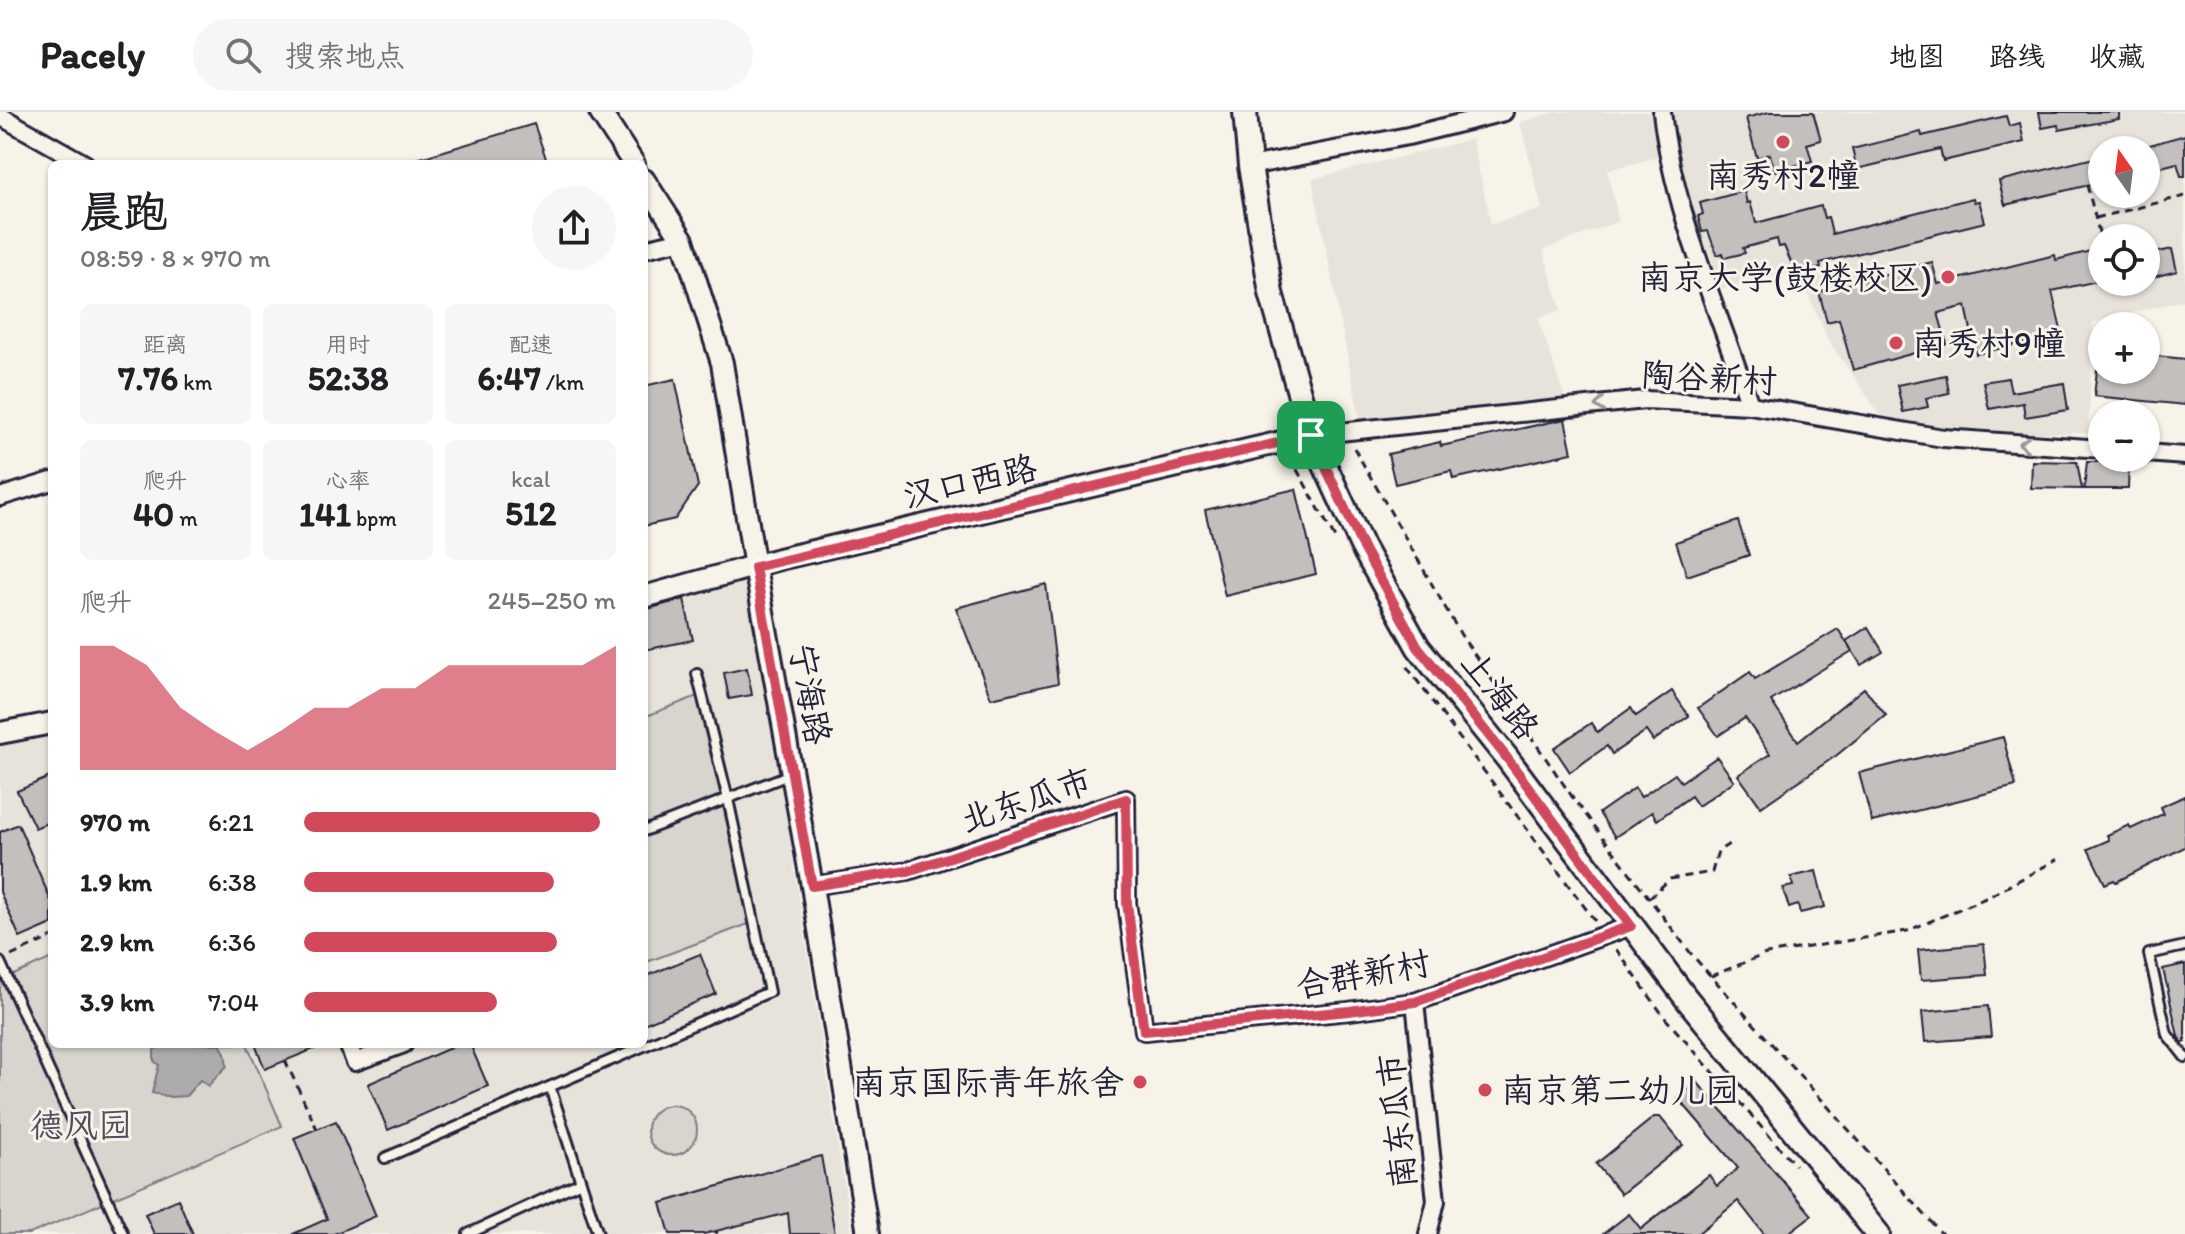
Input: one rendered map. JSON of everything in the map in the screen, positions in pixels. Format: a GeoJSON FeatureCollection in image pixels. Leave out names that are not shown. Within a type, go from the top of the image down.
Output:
{"type":"FeatureCollection","features":[{"type":"Feature","properties":{"kind":"main road","name":"上海路"},"geometry":{"type":"LineString","coordinates":[[1245,112],[1250,166],[1271,293],[1311,435],[1362,546],[1418,647],[1507,758],[1631,926],[1878,1234]]}},
{"type":"Feature","properties":{"kind":"street"},"geometry":{"type":"LineString","coordinates":[[600,112],[631,160]]}},
{"type":"Feature","properties":{"kind":"street"},"geometry":{"type":"LineString","coordinates":[[1250,166],[1408,136],[1504,112]]}},
{"type":"Feature","properties":{"kind":"street"},"geometry":{"type":"LineString","coordinates":[[1662,112],[1665,139],[1685,221],[1750,405]]}},
{"type":"Feature","properties":{"kind":"street"},"geometry":{"type":"LineString","coordinates":[[0,116],[78,160]]}},
{"type":"Feature","properties":{"kind":"street","name":"宁海路"},"geometry":{"type":"LineString","coordinates":[[648,186],[683,240],[722,363],[868,1234]]}},
{"type":"Feature","properties":{"kind":"street"},"geometry":{"type":"LineString","coordinates":[[648,248],[683,240]]}},
{"type":"Feature","properties":{"kind":"street","name":"陶谷新村"},"geometry":{"type":"LineString","coordinates":[[1311,435],[1645,400],[1750,405],[1943,438],[2088,448]]}},
{"type":"Feature","properties":{"kind":"street","name":"汉口西路"},"geometry":{"type":"LineString","coordinates":[[648,596],[755,567],[1311,435]]}},
{"type":"Feature","properties":{"kind":"street"},"geometry":{"type":"LineString","coordinates":[[2160,454],[2185,456]]}},
{"type":"Feature","properties":{"kind":"street"},"geometry":{"type":"LineString","coordinates":[[0,497],[48,482]]}},
{"type":"Feature","properties":{"kind":"street"},"geometry":{"type":"LineString","coordinates":[[0,733],[48,724]]}},
{"type":"Feature","properties":{"kind":"street","name":"北东瓜市"},"geometry":{"type":"LineString","coordinates":[[812,886],[908,871],[1126,799],[1127,903],[1144,1031]]}},
{"type":"Feature","properties":{"kind":"street","name":"合群新村"},"geometry":{"type":"LineString","coordinates":[[1144,1031],[1415,1002],[1631,926]]}},
{"type":"Feature","properties":{"kind":"street","name":"南东瓜市"},"geometry":{"type":"LineString","coordinates":[[1415,1002],[1436,1201],[1428,1234]]}},
{"type":"Feature","properties":{"kind":"street"},"geometry":{"type":"LineString","coordinates":[[350,1048],[355,1062],[393,1048]]}},
{"type":"Feature","properties":{"kind":"lane"},"geometry":{"type":"LineString","coordinates":[[648,1044],[769,992],[728,799],[697,674]]}},
{"type":"Feature","properties":{"kind":"lane"},"geometry":{"type":"LineString","coordinates":[[648,829],[792,774]]}},
{"type":"Feature","properties":{"kind":"lane"},"geometry":{"type":"LineString","coordinates":[[2185,946],[2149,954],[2167,1034],[2185,1057]]}},
{"type":"Feature","properties":{"kind":"lane"},"geometry":{"type":"LineString","coordinates":[[0,961],[123,1234]]}},
{"type":"Feature","properties":{"kind":"lane"},"geometry":{"type":"LineString","coordinates":[[385,1158],[640,1048]]}},
{"type":"Feature","properties":{"kind":"lane"},"geometry":{"type":"LineString","coordinates":[[550,1087],[598,1234]]}},
{"type":"Feature","properties":{"kind":"lane"},"geometry":{"type":"LineString","coordinates":[[468,1234],[581,1182]]}},
{"type":"Feature","properties":{"kind":"path"},"geometry":{"type":"LineString","coordinates":[[2087,185],[2097,224]]}},
{"type":"Feature","properties":{"kind":"path"},"geometry":{"type":"LineString","coordinates":[[2096,218],[2185,196]]}},
{"type":"Feature","properties":{"kind":"path"},"geometry":{"type":"LineString","coordinates":[[1345,433],[1461,635],[1571,795],[1711,976],[1942,1234]]}},
{"type":"Feature","properties":{"kind":"path"},"geometry":{"type":"LineString","coordinates":[[1649,898],[1670,879],[1712,872],[1718,851],[1734,841]]}},
{"type":"Feature","properties":{"kind":"path"},"geometry":{"type":"LineString","coordinates":[[1711,976],[1766,954],[1907,931],[1988,897],[2058,859]]}},
{"type":"Feature","properties":{"kind":"path"},"geometry":{"type":"LineString","coordinates":[[0,961],[48,939]]}},
{"type":"Feature","properties":{"kind":"path"},"geometry":{"type":"LineString","coordinates":[[285,1060],[317,1129]]}},
{"type":"Feature","properties":{"kind":"shaded area","name":"南京大学(鼓楼校区)"},"geometry":{"type":"Polygon","coordinates":[[[1555,112],[2185,112],[2185,300],[2135,312],[2088,312],[2088,433],[1949,433],[1886,423],[1828,340],[1804,285],[1787,273],[1723,290],[1671,154],[1607,170],[1619,221],[1543,250],[1561,310],[1538,318],[1566,401],[1362,429],[1312,179],[1472,139],[1491,224],[1542,209],[1520,122],[1555,112]]]}},
{"type":"Feature","properties":{"kind":"shaded area"},"geometry":{"type":"Polygon","coordinates":[[[748,574],[852,1234],[0,1234],[0,742],[48,732],[48,1048],[648,1048],[648,599],[748,574]]]}},
{"type":"Feature","properties":{"kind":"shaded area"},"geometry":{"type":"Polygon","coordinates":[[[222,1048],[227,1066],[208,1086],[200,1080],[186,1096],[152,1093],[159,1065],[154,1061],[154,1050],[222,1048]]]}},
{"type":"Feature","properties":{"kind":"green space"},"geometry":{"type":"Polygon","coordinates":[[[697,696],[751,923],[648,962],[648,715],[697,696]]]}},
{"type":"Feature","properties":{"kind":"green space","name":"德风园"},"geometry":{"type":"Polygon","coordinates":[[[48,960],[48,1048],[249,1048],[282,1126],[30,1234],[0,1234],[0,981],[48,960]]]}},
{"type":"Feature","properties":{"kind":"green space"},"geometry":{"type":"Polygon","coordinates":[[[672,1105],[690,1112],[697,1130],[690,1148],[672,1155],[654,1148],[647,1130],[654,1112],[672,1105]]]}},
{"type":"Feature","properties":{"kind":"building","name":"南秀村2幢"},"geometry":{"type":"Polygon","coordinates":[[[1769,112],[1813,112],[1821,140],[1807,144],[1812,161],[1775,171],[1770,154],[1757,158],[1746,118],[1769,112]]]}},
{"type":"Feature","properties":{"kind":"building"},"geometry":{"type":"Polygon","coordinates":[[[2039,112],[2119,112],[2119,119],[2059,130],[2058,125],[2042,128],[2039,112]]]}},
{"type":"Feature","properties":{"kind":"building"},"geometry":{"type":"Polygon","coordinates":[[[2006,116],[2009,126],[2020,123],[2024,142],[1943,161],[1940,149],[1857,169],[1852,149],[2006,116]]]}},
{"type":"Feature","properties":{"kind":"building"},"geometry":{"type":"Polygon","coordinates":[[[534,124],[547,160],[414,160],[534,124]]]}},
{"type":"Feature","properties":{"kind":"building"},"geometry":{"type":"Polygon","coordinates":[[[2185,135],[2185,176],[2181,176],[2177,163],[2160,167],[2160,142],[2185,135]]]}},
{"type":"Feature","properties":{"kind":"building"},"geometry":{"type":"Polygon","coordinates":[[[2088,159],[2088,185],[2005,205],[1999,181],[2088,159]]]}},
{"type":"Feature","properties":{"kind":"building"},"geometry":{"type":"Polygon","coordinates":[[[1744,191],[1756,223],[1821,206],[1824,218],[1828,217],[1832,234],[1973,198],[1974,202],[1979,201],[1985,222],[1820,263],[1821,268],[1801,273],[1799,268],[1794,269],[1784,246],[1779,247],[1777,239],[1743,248],[1745,253],[1724,258],[1723,253],[1717,255],[1708,231],[1702,232],[1698,216],[1703,214],[1700,203],[1744,191]]]}},
{"type":"Feature","properties":{"kind":"building"},"geometry":{"type":"Polygon","coordinates":[[[2172,249],[2177,271],[2160,275],[2160,252],[2172,249]]]}},
{"type":"Feature","properties":{"kind":"building"},"geometry":{"type":"Polygon","coordinates":[[[2088,252],[2088,283],[2052,291],[2062,334],[1976,354],[1966,306],[1938,313],[1947,344],[1853,370],[1839,319],[1827,322],[1819,292],[1932,262],[1938,284],[2055,255],[2056,260],[2088,252]]]}},
{"type":"Feature","properties":{"kind":"building"},"geometry":{"type":"Polygon","coordinates":[[[2160,356],[2185,359],[2185,405],[2160,403],[2160,400],[2094,396],[2095,384],[2160,384],[2160,356]]]}},
{"type":"Feature","properties":{"kind":"building"},"geometry":{"type":"Polygon","coordinates":[[[1946,375],[1949,393],[1926,398],[1928,407],[1903,412],[1897,385],[1946,375]]]}},
{"type":"Feature","properties":{"kind":"building"},"geometry":{"type":"Polygon","coordinates":[[[2008,378],[2011,392],[2064,383],[2068,410],[2025,417],[2023,403],[1989,409],[1983,382],[2008,378]]]}},
{"type":"Feature","properties":{"kind":"building"},"geometry":{"type":"Polygon","coordinates":[[[675,379],[698,486],[675,519],[648,525],[648,385],[675,379]]]}},
{"type":"Feature","properties":{"kind":"building"},"geometry":{"type":"Polygon","coordinates":[[[1565,419],[1572,453],[1453,479],[1451,471],[1395,484],[1388,454],[1440,442],[1441,446],[1565,419]]]}},
{"type":"Feature","properties":{"kind":"building"},"geometry":{"type":"Polygon","coordinates":[[[2032,461],[2077,462],[2082,489],[2031,488],[2032,461]]]}},
{"type":"Feature","properties":{"kind":"building"},"geometry":{"type":"Polygon","coordinates":[[[2087,462],[2088,472],[2129,472],[2128,489],[2084,489],[2087,462]]]}},
{"type":"Feature","properties":{"kind":"building"},"geometry":{"type":"Polygon","coordinates":[[[1296,489],[1316,574],[1225,596],[1205,510],[1296,489]]]}},
{"type":"Feature","properties":{"kind":"building"},"geometry":{"type":"Polygon","coordinates":[[[1738,521],[1749,555],[1687,576],[1676,542],[1738,521]]]}},
{"type":"Feature","properties":{"kind":"building"},"geometry":{"type":"Polygon","coordinates":[[[1046,584],[1058,683],[991,698],[956,608],[1046,584]]]}},
{"type":"Feature","properties":{"kind":"building"},"geometry":{"type":"Polygon","coordinates":[[[684,599],[693,640],[648,649],[648,609],[684,599]]]}},
{"type":"Feature","properties":{"kind":"building"},"geometry":{"type":"Polygon","coordinates":[[[1868,627],[1883,652],[1861,665],[1846,641],[1868,627]]]}},
{"type":"Feature","properties":{"kind":"building"},"geometry":{"type":"Polygon","coordinates":[[[1838,629],[1852,651],[1771,701],[1798,741],[1864,688],[1886,715],[1837,755],[1761,807],[1738,775],[1770,754],[1745,718],[1718,736],[1698,708],[1750,672],[1755,679],[1838,629]]]}},
{"type":"Feature","properties":{"kind":"building"},"geometry":{"type":"Polygon","coordinates":[[[747,668],[752,695],[729,699],[724,673],[747,668]]]}},
{"type":"Feature","properties":{"kind":"building"},"geometry":{"type":"Polygon","coordinates":[[[1672,691],[1689,716],[1653,741],[1646,731],[1612,754],[1607,746],[1570,772],[1554,748],[1591,723],[1597,732],[1631,708],[1636,716],[1672,691]]]}},
{"type":"Feature","properties":{"kind":"building"},"geometry":{"type":"Polygon","coordinates":[[[2003,737],[2016,786],[1872,822],[1859,773],[2003,737]]]}},
{"type":"Feature","properties":{"kind":"building"},"geometry":{"type":"Polygon","coordinates":[[[1717,757],[1734,781],[1698,806],[1691,796],[1657,820],[1652,812],[1615,837],[1599,813],[1635,788],[1641,797],[1675,774],[1681,782],[1717,757]]]}},
{"type":"Feature","properties":{"kind":"building"},"geometry":{"type":"Polygon","coordinates":[[[48,778],[48,823],[35,828],[17,791],[48,778]]]}},
{"type":"Feature","properties":{"kind":"building"},"geometry":{"type":"Polygon","coordinates":[[[2185,796],[2185,847],[2116,882],[2105,884],[2088,849],[2109,840],[2107,835],[2129,825],[2131,829],[2163,814],[2160,807],[2185,796]]]}},
{"type":"Feature","properties":{"kind":"building"},"geometry":{"type":"Polygon","coordinates":[[[18,824],[48,894],[48,926],[20,938],[0,892],[0,832],[18,824]]]}},
{"type":"Feature","properties":{"kind":"building"},"geometry":{"type":"Polygon","coordinates":[[[1816,871],[1825,907],[1800,913],[1798,905],[1789,908],[1783,888],[1793,886],[1791,877],[1816,871]]]}},
{"type":"Feature","properties":{"kind":"building"},"geometry":{"type":"Polygon","coordinates":[[[1984,944],[1987,975],[1921,980],[1918,950],[1984,944]]]}},
{"type":"Feature","properties":{"kind":"building"},"geometry":{"type":"Polygon","coordinates":[[[700,954],[716,994],[648,1022],[648,975],[700,954]]]}},
{"type":"Feature","properties":{"kind":"building"},"geometry":{"type":"Polygon","coordinates":[[[2185,964],[2183,1043],[2178,1036],[2163,969],[2185,964]]]}},
{"type":"Feature","properties":{"kind":"building"},"geometry":{"type":"Polygon","coordinates":[[[1988,1006],[1991,1037],[1925,1042],[1922,1012],[1988,1006]]]}},
{"type":"Feature","properties":{"kind":"building"},"geometry":{"type":"Polygon","coordinates":[[[257,1048],[317,1048],[265,1069],[257,1048]]]}},
{"type":"Feature","properties":{"kind":"building"},"geometry":{"type":"Polygon","coordinates":[[[450,1048],[472,1048],[488,1086],[388,1130],[368,1084],[450,1048]]]}},
{"type":"Feature","properties":{"kind":"building"},"geometry":{"type":"Polygon","coordinates":[[[1697,1082],[1812,1215],[1787,1234],[1764,1234],[1738,1201],[1697,1234],[1603,1234],[1629,1214],[1641,1229],[1709,1175],[1717,1186],[1738,1168],[1678,1098],[1697,1082]]]}},
{"type":"Feature","properties":{"kind":"building"},"geometry":{"type":"Polygon","coordinates":[[[1654,1117],[1660,1117],[1683,1145],[1621,1194],[1596,1164],[1654,1117]]]}},
{"type":"Feature","properties":{"kind":"building"},"geometry":{"type":"Polygon","coordinates":[[[336,1121],[376,1216],[334,1234],[293,1234],[327,1219],[294,1138],[336,1121]]]}},
{"type":"Feature","properties":{"kind":"building"},"geometry":{"type":"Polygon","coordinates":[[[821,1156],[835,1234],[790,1234],[788,1213],[704,1234],[670,1234],[661,1203],[821,1156]]]}},
{"type":"Feature","properties":{"kind":"building"},"geometry":{"type":"Polygon","coordinates":[[[178,1199],[193,1234],[154,1234],[145,1214],[178,1199]]]}},
{"type":"Feature","properties":{"kind":"place","name":"南秀村2幢"},"geometry":{"type":"Point","coordinates":[1783,142]}},
{"type":"Feature","properties":{"kind":"place","name":"南京大学(鼓楼校区)"},"geometry":{"type":"Point","coordinates":[1948,277]}},
{"type":"Feature","properties":{"kind":"place","name":"南秀村9幢"},"geometry":{"type":"Point","coordinates":[1896,343]}},
{"type":"Feature","properties":{"kind":"place","name":"南京国际青年旅舍"},"geometry":{"type":"Point","coordinates":[1140,1082]}},
{"type":"Feature","properties":{"kind":"place","name":"南京第二幼儿园"},"geometry":{"type":"Point","coordinates":[1485,1090]}},
{"type":"Feature","properties":{"kind":"route"},"geometry":{"type":"LineString","coordinates":[[1311,435],[1362,546],[1418,647],[1507,758],[1631,926],[1415,1002],[1144,1031],[1127,903],[1126,799],[908,871],[812,886],[755,567],[1311,435]]}}]}
